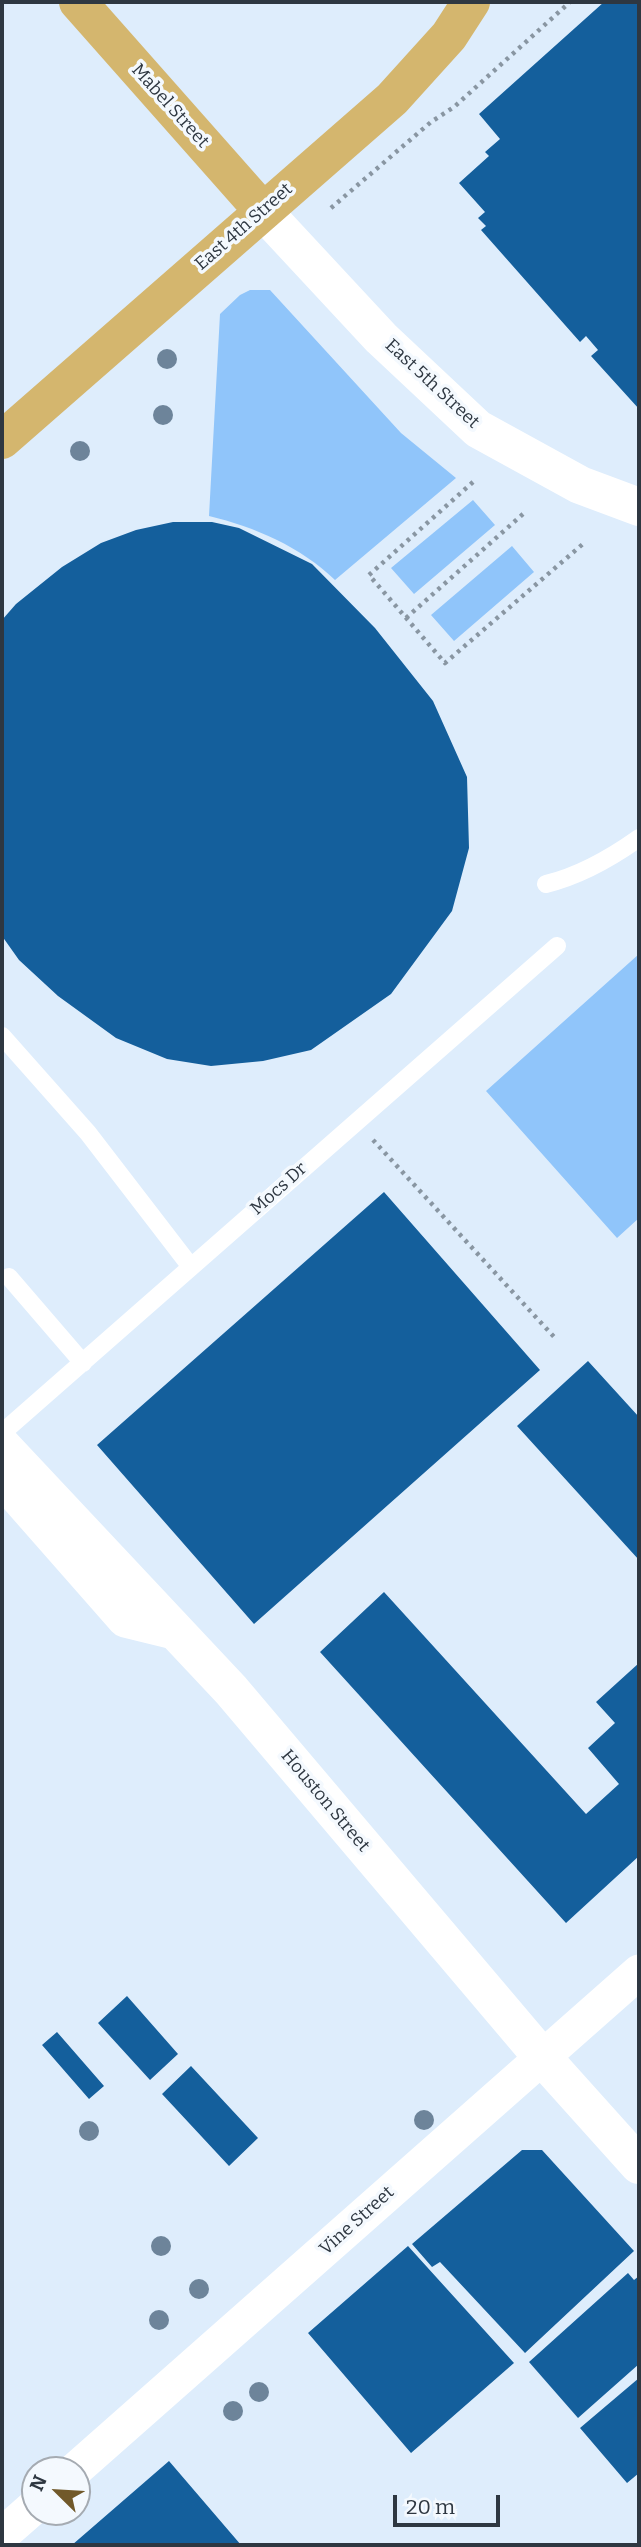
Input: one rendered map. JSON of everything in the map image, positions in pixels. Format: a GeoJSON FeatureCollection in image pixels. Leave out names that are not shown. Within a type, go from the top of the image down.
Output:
{"type":"FeatureCollection","features":[{"type":"Feature","properties":{"kind":"main road","name":"Mabel Street"},"geometry":{"type":"LineString","coordinates":[[78,2],[262,210]]}},
{"type":"Feature","properties":{"kind":"main road","name":"East 4th Street"},"geometry":{"type":"LineString","coordinates":[[2,440],[392,99],[449,36],[471,2]]}},
{"type":"Feature","properties":{"kind":"street","name":"East 5th Street"},"geometry":{"type":"LineString","coordinates":[[262,210],[381,338],[478,429],[580,485],[639,507]]}},
{"type":"Feature","properties":{"kind":"street","name":"Houston Street"},"geometry":{"type":"LineString","coordinates":[[2,1446],[231,1690],[542,2057],[639,2165]]}},
{"type":"Feature","properties":{"kind":"street"},"geometry":{"type":"LineString","coordinates":[[2,1480],[125,1620],[174,1632]]}},
{"type":"Feature","properties":{"kind":"street","name":"Vine Street"},"geometry":{"type":"LineString","coordinates":[[91,2456],[639,1972]]}},
{"type":"Feature","properties":{"kind":"street"},"geometry":{"type":"LineString","coordinates":[[2,2535],[21,2518]]}},
{"type":"Feature","properties":{"kind":"lane"},"geometry":{"type":"LineString","coordinates":[[546,884],[561,881],[597,864],[639,838]]}},
{"type":"Feature","properties":{"kind":"lane","name":"Mocs Dr"},"geometry":{"type":"LineString","coordinates":[[2,1433],[557,946]]}},
{"type":"Feature","properties":{"kind":"lane"},"geometry":{"type":"LineString","coordinates":[[3,1040],[88,1133],[191,1267]]}},
{"type":"Feature","properties":{"kind":"lane"},"geometry":{"type":"LineString","coordinates":[[9,1277],[83,1363]]}},
{"type":"Feature","properties":{"kind":"path"},"geometry":{"type":"LineString","coordinates":[[331,208],[431,122],[454,107],[570,2]]}},
{"type":"Feature","properties":{"kind":"path"},"geometry":{"type":"LineString","coordinates":[[473,482],[369,575],[445,663],[584,543]]}},
{"type":"Feature","properties":{"kind":"path"},"geometry":{"type":"LineString","coordinates":[[406,618],[523,514]]}},
{"type":"Feature","properties":{"kind":"path"},"geometry":{"type":"LineString","coordinates":[[356,1121],[556,1339]]}},
{"type":"Feature","properties":{"kind":"shaded area"},"geometry":{"type":"Polygon","coordinates":[[[250,290],[270,290],[401,433],[456,478],[335,580],[292,548],[260,532],[209,516],[220,314],[240,295],[250,290]]]}},
{"type":"Feature","properties":{"kind":"shaded area"},"geometry":{"type":"Polygon","coordinates":[[[473,500],[495,525],[414,594],[391,568],[473,500]]]}},
{"type":"Feature","properties":{"kind":"shaded area"},"geometry":{"type":"Polygon","coordinates":[[[512,546],[534,572],[454,641],[431,615],[512,546]]]}},
{"type":"Feature","properties":{"kind":"shaded area"},"geometry":{"type":"Polygon","coordinates":[[[639,954],[639,1218],[617,1238],[486,1091],[639,954]]]}},
{"type":"Feature","properties":{"kind":"building"},"geometry":{"type":"Polygon","coordinates":[[[604,2],[639,2],[639,409],[591,356],[598,350],[586,336],[580,342],[481,230],[486,226],[478,218],[485,212],[459,183],[489,156],[485,152],[500,139],[479,114],[604,2]]]}},
{"type":"Feature","properties":{"kind":"building"},"geometry":{"type":"Polygon","coordinates":[[[173,522],[212,522],[239,528],[312,564],[375,628],[433,701],[467,777],[469,848],[452,911],[391,994],[311,1050],[263,1061],[211,1066],[167,1059],[116,1038],[58,996],[19,960],[2,936],[2,620],[16,604],[62,567],[101,543],[136,530],[173,522]]]}},
{"type":"Feature","properties":{"kind":"building"},"geometry":{"type":"Polygon","coordinates":[[[384,1192],[540,1370],[254,1624],[97,1445],[384,1192]]]}},
{"type":"Feature","properties":{"kind":"building"},"geometry":{"type":"Polygon","coordinates":[[[588,1361],[639,1417],[639,1560],[517,1426],[588,1361]]]}},
{"type":"Feature","properties":{"kind":"building"},"geometry":{"type":"Polygon","coordinates":[[[384,1592],[586,1814],[619,1784],[588,1748],[615,1723],[596,1702],[639,1663],[639,1856],[566,1923],[320,1652],[384,1592]]]}},
{"type":"Feature","properties":{"kind":"building"},"geometry":{"type":"Polygon","coordinates":[[[127,1996],[178,2054],[150,2080],[98,2023],[127,1996]]]}},
{"type":"Feature","properties":{"kind":"building"},"geometry":{"type":"Polygon","coordinates":[[[57,2032],[104,2086],[89,2099],[42,2045],[57,2032]]]}},
{"type":"Feature","properties":{"kind":"building"},"geometry":{"type":"Polygon","coordinates":[[[191,2066],[258,2138],[229,2166],[162,2094],[191,2066]]]}},
{"type":"Feature","properties":{"kind":"building"},"geometry":{"type":"Polygon","coordinates":[[[522,2150],[542,2150],[634,2251],[525,2353],[440,2262],[432,2267],[412,2244],[522,2150]]]}},
{"type":"Feature","properties":{"kind":"building"},"geometry":{"type":"Polygon","coordinates":[[[408,2246],[514,2363],[411,2453],[308,2333],[408,2246]]]}},
{"type":"Feature","properties":{"kind":"building"},"geometry":{"type":"Polygon","coordinates":[[[628,2273],[634,2280],[639,2276],[639,2364],[578,2418],[529,2362],[628,2273]]]}},
{"type":"Feature","properties":{"kind":"building"},"geometry":{"type":"Polygon","coordinates":[[[639,2378],[639,2473],[627,2483],[580,2428],[639,2378]]]}},
{"type":"Feature","properties":{"kind":"building"},"geometry":{"type":"Polygon","coordinates":[[[169,2461],[241,2545],[72,2545],[169,2461]]]}}]}
